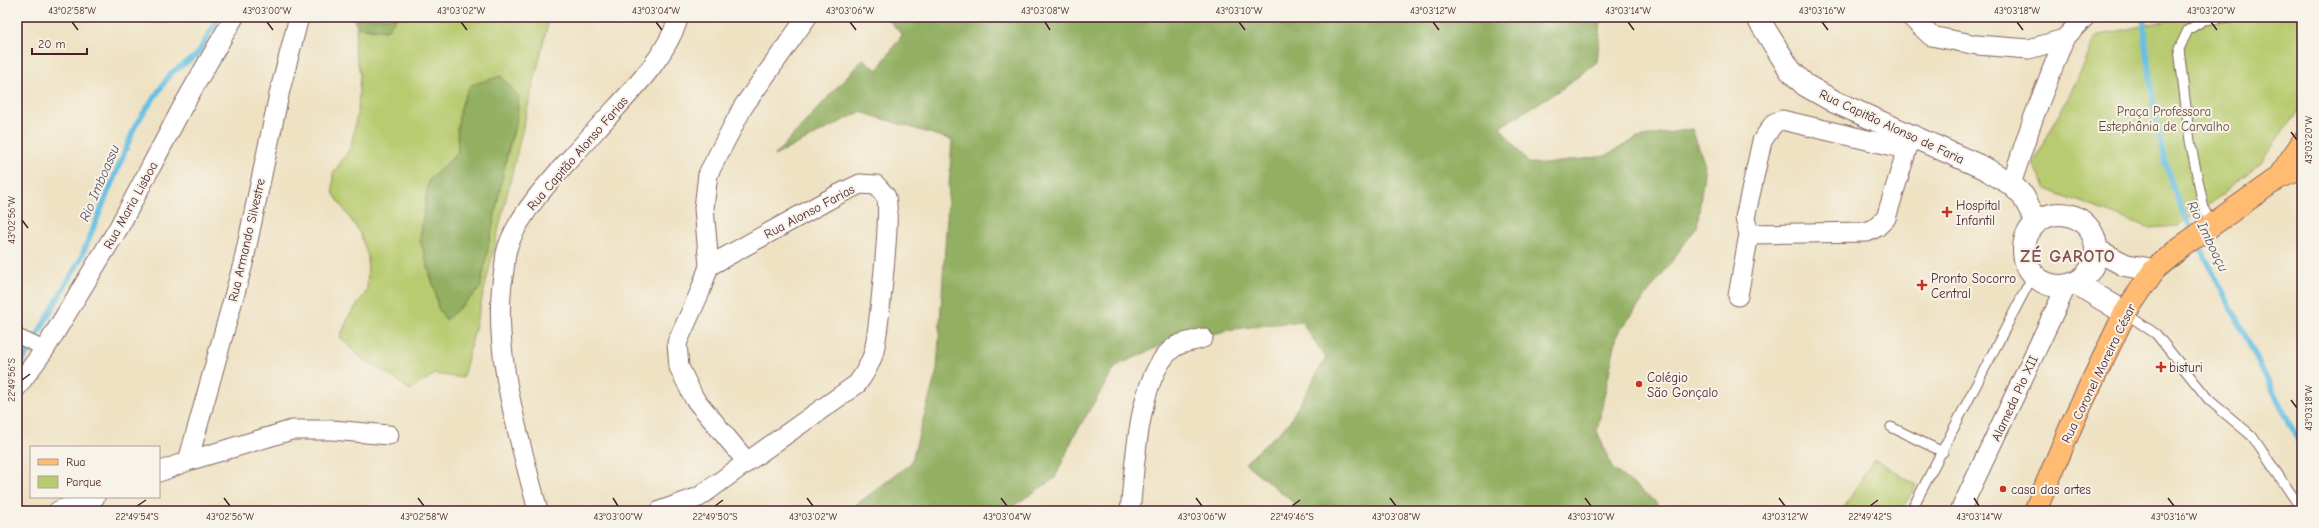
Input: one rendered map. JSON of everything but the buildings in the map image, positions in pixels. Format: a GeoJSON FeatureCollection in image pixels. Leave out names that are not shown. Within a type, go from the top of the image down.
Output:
{"type":"FeatureCollection","features":[{"type":"Feature","properties":{"kind":"main road"},"geometry":{"type":"LineString","coordinates":[[2278,178],[2302,143]]}},
{"type":"Feature","properties":{"kind":"main road"},"geometry":{"type":"LineString","coordinates":[[2278,178],[2302,168]]}},
{"type":"Feature","properties":{"kind":"main road","name":"Rua Coronel Moreira César"},"geometry":{"type":"LineString","coordinates":[[2035,511],[2076,417],[2125,313],[2154,270],[2181,247],[2278,178]]}},
{"type":"Feature","properties":{"kind":"street","name":"Rua Maria Lisboa"},"geometry":{"type":"LineString","coordinates":[[17,387],[119,227],[183,106],[234,17]]}},
{"type":"Feature","properties":{"kind":"street","name":"Rua Capitão Alonso Farias"},"geometry":{"type":"LineString","coordinates":[[538,511],[519,434],[500,341],[500,294],[508,246],[526,211],[649,70],[672,36],[678,17]]}},
{"type":"Feature","properties":{"kind":"street"},"geometry":{"type":"LineString","coordinates":[[660,511],[699,497],[747,462],[694,398],[679,367],[677,343],[700,292],[709,266],[704,208],[708,174],[743,107],[807,17]]}},
{"type":"Feature","properties":{"kind":"street","name":"Rua Capitão Alonso de Faria"},"geometry":{"type":"LineString","coordinates":[[1757,17],[1790,70],[1805,85],[1909,142],[1984,168],[2011,184],[2023,196],[2037,222]]}},
{"type":"Feature","properties":{"kind":"street"},"geometry":{"type":"LineString","coordinates":[[1911,17],[1931,36],[1978,45],[2029,49],[2064,39]]}},
{"type":"Feature","properties":{"kind":"street"},"geometry":{"type":"LineString","coordinates":[[2011,184],[2033,120],[2064,39],[2085,17]]}},
{"type":"Feature","properties":{"kind":"street","name":"Rua Armando Silvestre"},"geometry":{"type":"LineString","coordinates":[[188,461],[243,264],[297,18]]}},
{"type":"Feature","properties":{"kind":"street"},"geometry":{"type":"LineString","coordinates":[[1738,296],[1748,234],[1745,218],[1762,141],[1774,123],[1782,120],[1909,142],[1886,218],[1877,227],[1867,232],[1748,234]]}},
{"type":"Feature","properties":{"kind":"street","name":"Rua Alonso Farias"},"geometry":{"type":"LineString","coordinates":[[709,266],[860,184],[876,185],[886,197],[884,272],[873,354],[866,371],[857,384],[747,462]]}},
{"type":"Feature","properties":{"kind":"street"},"geometry":{"type":"LineString","coordinates":[[2060,214],[2072,216],[2083,222],[2091,230],[2098,251],[2093,266],[2086,276],[2071,284],[2054,286],[2042,282],[2033,275],[2026,265],[2024,253],[2025,241],[2029,231],[2037,222],[2048,216],[2060,214]]}},
{"type":"Feature","properties":{"kind":"street"},"geometry":{"type":"LineString","coordinates":[[2098,251],[2125,265],[2154,270]]}},
{"type":"Feature","properties":{"kind":"street"},"geometry":{"type":"LineString","coordinates":[[2071,284],[2125,313]]}},
{"type":"Feature","properties":{"kind":"street","name":"Alameda Pio XII"},"geometry":{"type":"LineString","coordinates":[[1960,511],[2071,284]]}},
{"type":"Feature","properties":{"kind":"street"},"geometry":{"type":"LineString","coordinates":[[21,338],[43,348]]}},
{"type":"Feature","properties":{"kind":"street"},"geometry":{"type":"LineString","coordinates":[[1130,511],[1140,420],[1151,382],[1164,358],[1176,346],[1203,338]]}},
{"type":"Feature","properties":{"kind":"street"},"geometry":{"type":"LineString","coordinates":[[160,472],[188,461],[292,430],[332,430],[389,436]]}},
{"type":"Feature","properties":{"kind":"street"},"geometry":{"type":"LineString","coordinates":[[58,511],[92,498]]}},
{"type":"Feature","properties":{"kind":"lane"},"geometry":{"type":"LineString","coordinates":[[2211,227],[2204,210],[2190,141],[2179,49],[2188,30],[2204,20],[2230,17]]}},
{"type":"Feature","properties":{"kind":"lane"},"geometry":{"type":"LineString","coordinates":[[1911,511],[1943,452],[2033,275]]}},
{"type":"Feature","properties":{"kind":"lane"},"geometry":{"type":"LineString","coordinates":[[2125,313],[2156,334],[2209,400],[2252,436],[2302,510]]}},
{"type":"Feature","properties":{"kind":"lane"},"geometry":{"type":"LineString","coordinates":[[1891,427],[1943,452]]}},
{"type":"Feature","properties":{"kind":"green space"},"geometry":{"type":"Polygon","coordinates":[[[353,17],[397,17],[386,31],[357,27],[353,17]]]}},
{"type":"Feature","properties":{"kind":"green space"},"geometry":{"type":"Polygon","coordinates":[[[397,17],[593,17],[549,19],[463,378],[435,374],[410,390],[390,375],[361,358],[340,337],[349,316],[367,291],[368,257],[360,233],[333,193],[333,174],[351,147],[358,109],[360,73],[354,48],[357,27],[386,31],[397,17]],[[516,123],[457,127],[458,153],[429,180],[420,239],[435,291],[438,308],[504,167],[516,123]]]}},
{"type":"Feature","properties":{"kind":"green space"},"geometry":{"type":"Polygon","coordinates":[[[886,17],[1599,17],[1601,20],[1597,62],[1563,88],[1500,127],[1528,163],[1545,164],[1605,156],[1637,138],[1692,129],[1705,165],[1697,227],[1617,335],[1597,431],[1612,468],[1656,502],[1659,511],[1294,511],[1294,503],[1245,463],[1288,424],[1326,358],[1301,321],[1235,329],[1162,345],[1116,366],[1074,436],[1055,478],[1006,511],[848,511],[911,463],[937,370],[952,140],[860,112],[774,156],[863,59],[877,70],[902,35],[886,17]]]}},
{"type":"Feature","properties":{"kind":"green space","name":"Praça Professora Estephânia de Carvalho"},"geometry":{"type":"Polygon","coordinates":[[[2182,17],[2302,17],[2301,107],[2261,162],[2210,204],[2178,226],[2150,228],[2046,189],[2033,164],[2081,72],[2096,36],[2182,17]]]}},
{"type":"Feature","properties":{"kind":"green space"},"geometry":{"type":"Polygon","coordinates":[[[501,76],[519,97],[516,123],[509,145],[480,289],[446,320],[438,308],[435,291],[420,239],[429,180],[458,153],[458,126],[460,109],[466,93],[471,85],[501,76]]]}},
{"type":"Feature","properties":{"kind":"green space"},"geometry":{"type":"Polygon","coordinates":[[[1874,459],[1916,485],[1901,511],[1842,511],[1874,459]]]}},
{"type":"Feature","properties":{"kind":"waterway","name":"Rio Imboassu"},"geometry":{"type":"LineString","coordinates":[[17,370],[81,258],[136,124],[171,73],[197,55],[219,17]]}},
{"type":"Feature","properties":{"kind":"waterway","name":"Rio Imboaçu"},"geometry":{"type":"LineString","coordinates":[[2143,17],[2153,100],[2163,155],[2171,182],[2193,233]]}},
{"type":"Feature","properties":{"kind":"waterway","name":"Rio Imboaçu"},"geometry":{"type":"LineString","coordinates":[[2197,241],[2302,448]]}},
{"type":"Feature","properties":{"kind":"place","name":"Hospital Infantil"},"geometry":{"type":"Point","coordinates":[1947,212]}},
{"type":"Feature","properties":{"kind":"place","name":"Pronto Socorro Central"},"geometry":{"type":"Point","coordinates":[1922,285]}},
{"type":"Feature","properties":{"kind":"place","name":"bisturi"},"geometry":{"type":"Point","coordinates":[2161,367]}},
{"type":"Feature","properties":{"kind":"place","name":"Colégio São Gonçalo"},"geometry":{"type":"Point","coordinates":[1639,384]}},
{"type":"Feature","properties":{"kind":"place","name":"casa das artes"},"geometry":{"type":"Point","coordinates":[2003,489]}},
{"type":"Feature","properties":{"kind":"district","name":"ZÉ GAROTO"},"geometry":{"type":"Point","coordinates":[2068,256]}}]}
